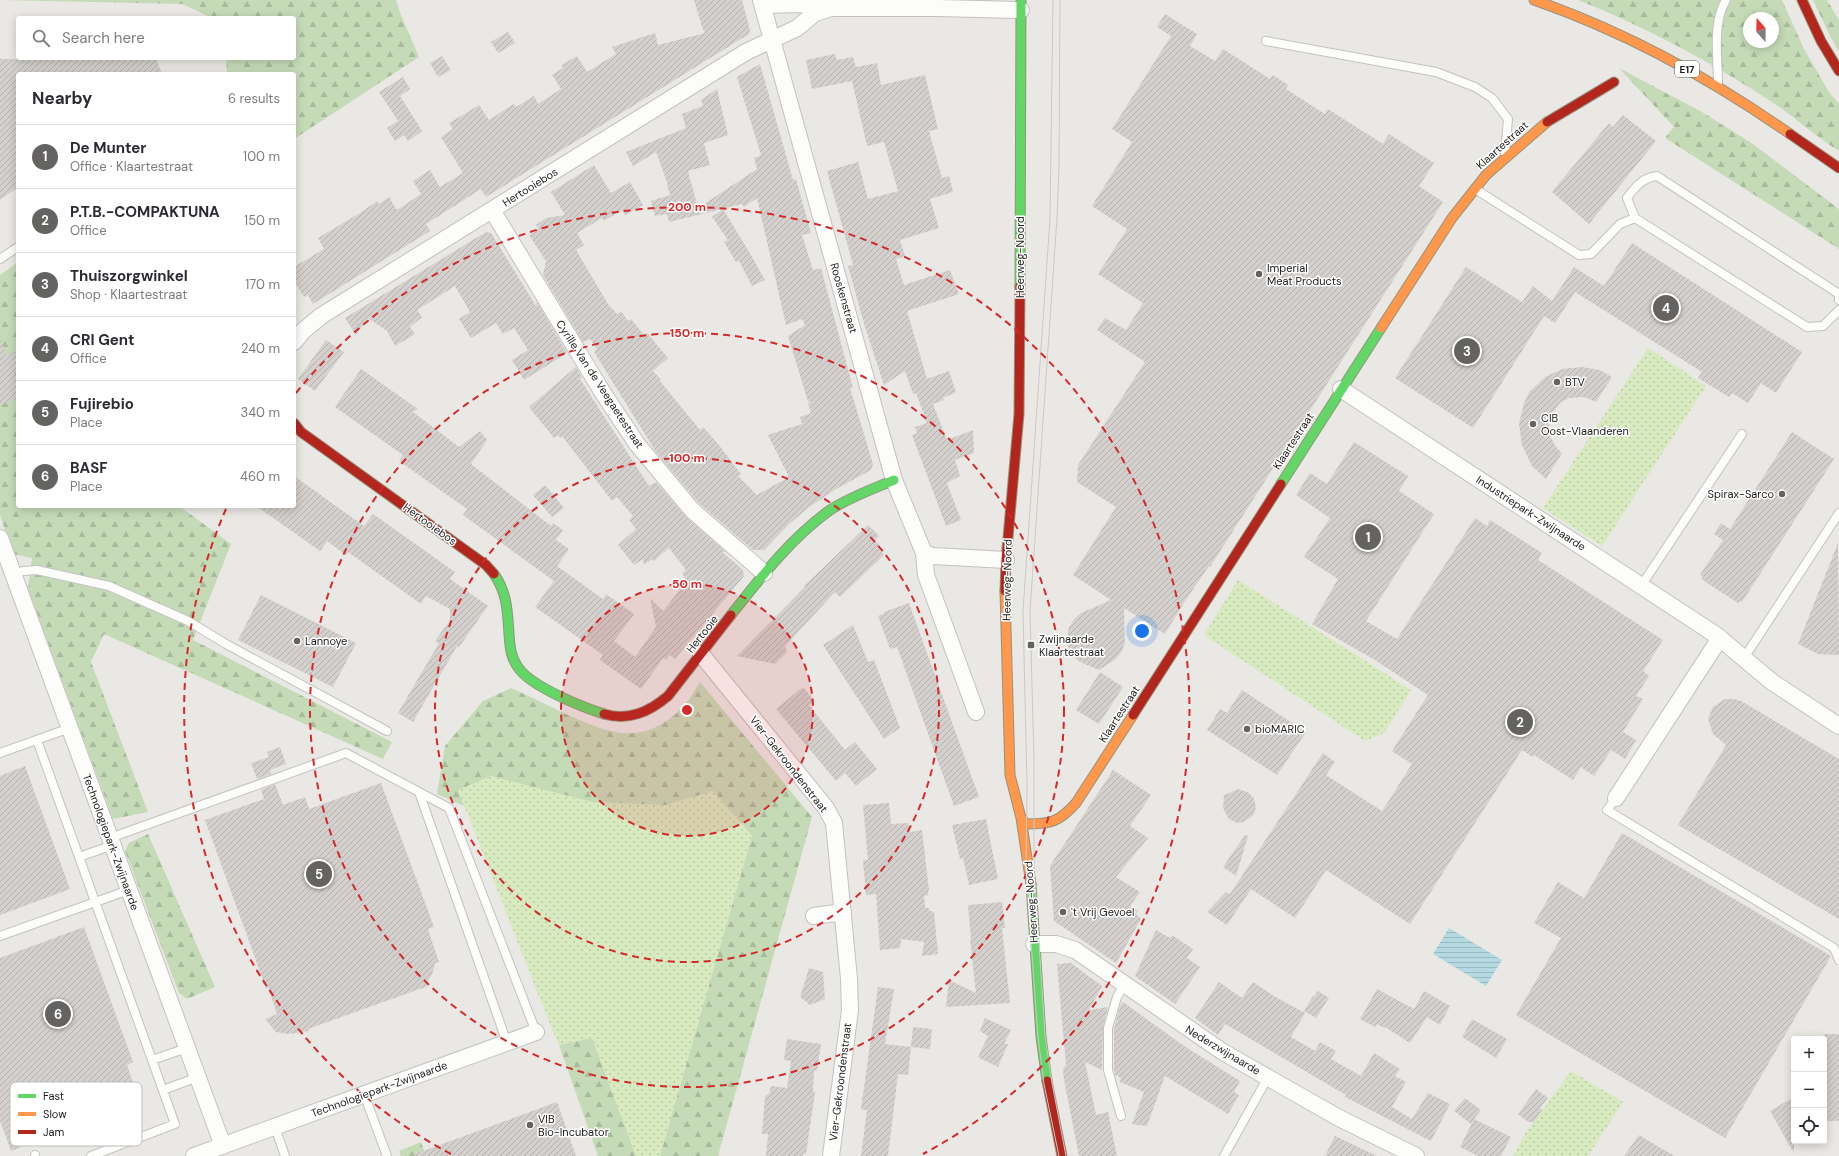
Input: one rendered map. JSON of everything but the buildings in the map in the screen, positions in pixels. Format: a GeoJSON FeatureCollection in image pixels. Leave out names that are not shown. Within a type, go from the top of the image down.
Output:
{"type":"FeatureCollection","features":[{"type":"Feature","properties":{"kind":"main road","name":"E17"},"geometry":{"type":"LineString","coordinates":[[1534,0],[1604,27],[1665,57],[1718,86],[1839,168]]}},
{"type":"Feature","properties":{"kind":"main road"},"geometry":{"type":"LineString","coordinates":[[1802,0],[1820,40],[1839,71]]}},
{"type":"Feature","properties":{"kind":"main road","name":"Heerweg-Noord"},"geometry":{"type":"LineString","coordinates":[[1021,5],[1019,400],[1006,560],[1005,598],[1010,775],[1021,818],[1030,870],[1034,944],[1042,1037],[1048,1084],[1062,1156]]}},
{"type":"Feature","properties":{"kind":"main road","name":"Klaartestraat"},"geometry":{"type":"LineString","coordinates":[[1021,818],[1026,824],[1046,824],[1054,822],[1063,818],[1076,803],[1341,389],[1452,218],[1474,189],[1486,175],[1543,124],[1614,82]]}},
{"type":"Feature","properties":{"kind":"main road"},"geometry":{"type":"LineString","coordinates":[[1827,160],[1839,174]]}},
{"type":"Feature","properties":{"kind":"main road","name":"Hertooiebos"},"geometry":{"type":"LineString","coordinates":[[296,426],[301,432],[486,564],[499,579],[507,599],[509,646],[513,659]]}},
{"type":"Feature","properties":{"kind":"main road","name":"Hertooie"},"geometry":{"type":"LineString","coordinates":[[513,659],[519,669],[530,679],[598,713],[620,718],[640,715],[655,707],[668,696],[764,573],[807,529],[831,510],[858,495],[894,480]]}},
{"type":"Feature","properties":{"kind":"street","name":"Rooskenstraat"},"geometry":{"type":"LineString","coordinates":[[976,712],[926,575],[924,553],[894,480],[762,3],[814,4],[831,8],[1021,5]]}},
{"type":"Feature","properties":{"kind":"street","name":"Rooskenstraat"},"geometry":{"type":"LineString","coordinates":[[772,41],[797,28],[815,14],[831,8]]}},
{"type":"Feature","properties":{"kind":"street","name":"Hertooiebos"},"geometry":{"type":"LineString","coordinates":[[296,339],[303,330],[321,316],[746,52],[772,41]]}},
{"type":"Feature","properties":{"kind":"street","name":"Cyrille Van de Veegaetestraat"},"geometry":{"type":"LineString","coordinates":[[492,210],[603,393],[637,444],[662,476],[692,510],[764,573]]}},
{"type":"Feature","properties":{"kind":"street","name":"Industriepark-Zwijnaarde"},"geometry":{"type":"LineString","coordinates":[[1341,389],[1720,638],[1772,682],[1839,726]]}},
{"type":"Feature","properties":{"kind":"street","name":"Technologiepark-Zwijnaarde"},"geometry":{"type":"LineString","coordinates":[[0,538],[223,1146]]}},
{"type":"Feature","properties":{"kind":"street"},"geometry":{"type":"LineString","coordinates":[[924,553],[933,556],[1006,560]]}},
{"type":"Feature","properties":{"kind":"street"},"geometry":{"type":"LineString","coordinates":[[1616,798],[1720,638]]}},
{"type":"Feature","properties":{"kind":"street","name":"Vier-Gekroondenstraat"},"geometry":{"type":"LineString","coordinates":[[701,654],[826,808],[834,823],[837,839],[849,979],[850,1010],[831,1156]]}},
{"type":"Feature","properties":{"kind":"street"},"geometry":{"type":"LineString","coordinates":[[814,916],[843,912]]}},
{"type":"Feature","properties":{"kind":"street","name":"Nederzwijnaarde"},"geometry":{"type":"LineString","coordinates":[[1034,944],[1056,944],[1075,950],[1216,1047],[1339,1118],[1416,1156]]}},
{"type":"Feature","properties":{"kind":"street","name":"Technologiepark-Zwijnaarde"},"geometry":{"type":"LineString","coordinates":[[194,1156],[536,1032]]}},
{"type":"Feature","properties":{"kind":"lane"},"geometry":{"type":"LineString","coordinates":[[1718,86],[1718,29],[1722,6],[1726,0]]}},
{"type":"Feature","properties":{"kind":"lane"},"geometry":{"type":"LineString","coordinates":[[1266,42],[1436,72],[1475,87],[1492,98],[1508,119],[1505,158]]}},
{"type":"Feature","properties":{"kind":"lane"},"geometry":{"type":"LineString","coordinates":[[1839,300],[1839,294],[1657,176],[1647,178],[1635,188],[1628,198],[1635,218],[1807,327],[1823,326],[1839,310]]}},
{"type":"Feature","properties":{"kind":"lane"},"geometry":{"type":"LineString","coordinates":[[1474,189],[1579,255],[1591,254],[1620,224],[1635,218]]}},
{"type":"Feature","properties":{"kind":"lane"},"geometry":{"type":"LineString","coordinates":[[0,259],[16,248]]}},
{"type":"Feature","properties":{"kind":"lane"},"geometry":{"type":"LineString","coordinates":[[1642,586],[1742,434]]}},
{"type":"Feature","properties":{"kind":"lane"},"geometry":{"type":"LineString","coordinates":[[1744,658],[1839,513]]}},
{"type":"Feature","properties":{"kind":"lane"},"geometry":{"type":"LineString","coordinates":[[13,574],[23,570],[37,570],[109,586],[188,620],[226,644],[387,731]]}},
{"type":"Feature","properties":{"kind":"lane"},"geometry":{"type":"LineString","coordinates":[[0,753],[70,728]]}},
{"type":"Feature","properties":{"kind":"lane"},"geometry":{"type":"LineString","coordinates":[[37,740],[175,1124],[142,1137]]}},
{"type":"Feature","properties":{"kind":"lane"},"geometry":{"type":"LineString","coordinates":[[79,857],[174,816],[346,753],[449,808],[536,1032]]}},
{"type":"Feature","properties":{"kind":"lane"},"geometry":{"type":"LineString","coordinates":[[419,792],[507,1043]]}},
{"type":"Feature","properties":{"kind":"lane"},"geometry":{"type":"LineString","coordinates":[[1616,798],[1607,810],[1834,948],[1839,960]]}},
{"type":"Feature","properties":{"kind":"lane"},"geometry":{"type":"LineString","coordinates":[[0,936],[129,890]]}},
{"type":"Feature","properties":{"kind":"lane"},"geometry":{"type":"LineString","coordinates":[[1121,1116],[1108,1070],[1108,1028],[1117,997],[1124,984]]}},
{"type":"Feature","properties":{"kind":"lane"},"geometry":{"type":"LineString","coordinates":[[152,1060],[187,1048]]}},
{"type":"Feature","properties":{"kind":"lane"},"geometry":{"type":"LineString","coordinates":[[163,1090],[198,1077]]}},
{"type":"Feature","properties":{"kind":"lane"},"geometry":{"type":"LineString","coordinates":[[1224,1156],[1268,1077]]}},
{"type":"Feature","properties":{"kind":"lane"},"geometry":{"type":"LineString","coordinates":[[364,1094],[387,1156]]}},
{"type":"Feature","properties":{"kind":"lane"},"geometry":{"type":"LineString","coordinates":[[275,1127],[285,1156]]}},
{"type":"Feature","properties":{"kind":"lane"},"geometry":{"type":"LineString","coordinates":[[91,1156],[117,1146]]}},
{"type":"Feature","properties":{"kind":"green space"},"geometry":{"type":"Polygon","coordinates":[[[0,0],[396,0],[419,57],[296,138],[296,72],[227,72],[226,60],[296,60],[296,16],[208,16],[182,4],[0,0]]]}},
{"type":"Feature","properties":{"kind":"green space"},"geometry":{"type":"Polygon","coordinates":[[[1578,0],[1782,0],[1804,49],[1829,92],[1839,104],[1839,151],[1778,106],[1730,76],[1681,48],[1630,22],[1578,0]]]}},
{"type":"Feature","properties":{"kind":"green space"},"geometry":{"type":"Polygon","coordinates":[[[1813,0],[1827,0],[1839,20],[1839,52],[1830,36],[1813,0]]]}},
{"type":"Feature","properties":{"kind":"green space"},"geometry":{"type":"Polygon","coordinates":[[[1619,68],[1702,112],[1753,144],[1839,209],[1839,249],[1665,138],[1674,127],[1619,68]]]}},
{"type":"Feature","properties":{"kind":"green space"},"geometry":{"type":"Polygon","coordinates":[[[16,263],[16,508],[182,508],[231,544],[193,640],[392,742],[383,759],[104,634],[91,662],[148,812],[113,819],[28,589],[32,558],[13,554],[0,515],[0,275],[16,263]]]}},
{"type":"Feature","properties":{"kind":"green space"},"geometry":{"type":"Polygon","coordinates":[[[1648,348],[1706,386],[1602,546],[1543,508],[1648,348]]]}},
{"type":"Feature","properties":{"kind":"green space"},"geometry":{"type":"Polygon","coordinates":[[[1238,580],[1411,690],[1384,733],[1365,741],[1204,635],[1238,580]]]}},
{"type":"Feature","properties":{"kind":"green space"},"geometry":{"type":"Polygon","coordinates":[[[700,682],[812,817],[718,1156],[660,1156],[752,836],[713,791],[666,805],[592,802],[491,776],[458,790],[464,806],[437,794],[445,746],[483,701],[511,688],[597,727],[625,733],[639,733],[653,729],[667,721],[684,706],[700,682]]]}},
{"type":"Feature","properties":{"kind":"green space"},"geometry":{"type":"Polygon","coordinates":[[[491,776],[592,802],[666,805],[713,791],[752,836],[660,1156],[636,1156],[592,1038],[559,1045],[458,790],[491,776]]]}},
{"type":"Feature","properties":{"kind":"green space"},"geometry":{"type":"Polygon","coordinates":[[[148,834],[215,987],[187,999],[179,993],[125,851],[129,843],[148,834]]]}},
{"type":"Feature","properties":{"kind":"green space"},"geometry":{"type":"Polygon","coordinates":[[[592,1038],[636,1156],[598,1156],[559,1045],[592,1038]]]}},
{"type":"Feature","properties":{"kind":"green space"},"geometry":{"type":"Polygon","coordinates":[[[1571,1071],[1623,1102],[1588,1156],[1513,1156],[1525,1134],[1571,1071]]]}},
{"type":"Feature","properties":{"kind":"green space"},"geometry":{"type":"Polygon","coordinates":[[[421,1142],[426,1156],[401,1156],[399,1151],[421,1142]]]}},
{"type":"Feature","properties":{"kind":"water"},"geometry":{"type":"Polygon","coordinates":[[[1449,928],[1502,960],[1486,986],[1433,954],[1449,928]]]}},
{"type":"Feature","properties":{"kind":"tram line"},"geometry":{"type":"LineString","coordinates":[[1053,0],[1050,218],[1023,611],[1027,784],[1026,870],[1038,1037],[1044,1084],[1059,1156]]}},
{"type":"Feature","properties":{"kind":"tram line"},"geometry":{"type":"LineString","coordinates":[[1060,0],[1059,168],[1057,218],[1030,611],[1034,760],[1034,870],[1045,1036],[1052,1083],[1066,1156]]}},
{"type":"Feature","properties":{"kind":"traffic: fast"},"geometry":{"type":"LineString","coordinates":[[1020,286],[1021,0]]}},
{"type":"Feature","properties":{"kind":"traffic: fast"},"geometry":{"type":"LineString","coordinates":[[1281,484],[1381,328]]}},
{"type":"Feature","properties":{"kind":"traffic: fast"},"geometry":{"type":"LineString","coordinates":[[731,615],[777,559],[816,521],[845,501],[894,480]]}},
{"type":"Feature","properties":{"kind":"traffic: fast"},"geometry":{"type":"LineString","coordinates":[[494,574],[503,591],[507,608],[511,652],[514,661],[520,670],[527,677],[547,690],[572,702],[604,714]]}},
{"type":"Feature","properties":{"kind":"traffic: fast"},"geometry":{"type":"LineString","coordinates":[[1031,884],[1041,1037],[1047,1081]]}},
{"type":"Feature","properties":{"kind":"traffic: slow"},"geometry":{"type":"LineString","coordinates":[[1534,0],[1602,27],[1666,58],[1698,75],[1760,113],[1790,134]]}},
{"type":"Feature","properties":{"kind":"traffic: slow"},"geometry":{"type":"LineString","coordinates":[[1381,328],[1452,218],[1486,175],[1547,122]]}},
{"type":"Feature","properties":{"kind":"traffic: slow"},"geometry":{"type":"LineString","coordinates":[[1005,591],[1010,775],[1021,818],[1031,884]]}},
{"type":"Feature","properties":{"kind":"traffic: slow"},"geometry":{"type":"LineString","coordinates":[[1021,818],[1026,824],[1042,823],[1054,821],[1065,814],[1076,803],[1133,715]]}},
{"type":"Feature","properties":{"kind":"traffic: jam"},"geometry":{"type":"LineString","coordinates":[[1802,0],[1821,41],[1839,71]]}},
{"type":"Feature","properties":{"kind":"traffic: jam"},"geometry":{"type":"LineString","coordinates":[[1547,122],[1614,82]]}},
{"type":"Feature","properties":{"kind":"traffic: jam"},"geometry":{"type":"LineString","coordinates":[[1790,134],[1839,168]]}},
{"type":"Feature","properties":{"kind":"traffic: jam"},"geometry":{"type":"LineString","coordinates":[[1005,591],[1006,560],[1019,414],[1020,286]]}},
{"type":"Feature","properties":{"kind":"traffic: jam"},"geometry":{"type":"LineString","coordinates":[[296,426],[301,432],[486,565],[494,574]]}},
{"type":"Feature","properties":{"kind":"traffic: jam"},"geometry":{"type":"LineString","coordinates":[[1133,715],[1281,484]]}},
{"type":"Feature","properties":{"kind":"traffic: jam"},"geometry":{"type":"LineString","coordinates":[[604,714],[613,716],[630,716],[646,711],[661,702],[668,696],[731,615]]}},
{"type":"Feature","properties":{"kind":"traffic: jam"},"geometry":{"type":"LineString","coordinates":[[1047,1081],[1062,1156]]}},
{"type":"Feature","properties":{"kind":"place","name":"Imperial Meat Products"},"geometry":{"type":"Point","coordinates":[1259,274]}},
{"type":"Feature","properties":{"kind":"place","name":"CRI Gent"},"geometry":{"type":"Point","coordinates":[1666,308]}},
{"type":"Feature","properties":{"kind":"place","name":"Thuiszorgwinkel"},"geometry":{"type":"Point","coordinates":[1467,351]}},
{"type":"Feature","properties":{"kind":"place","name":"BTV"},"geometry":{"type":"Point","coordinates":[1557,382]}},
{"type":"Feature","properties":{"kind":"place","name":"CIB Oost-Vlaanderen"},"geometry":{"type":"Point","coordinates":[1533,424]}},
{"type":"Feature","properties":{"kind":"place","name":"Spirax-Sarco"},"geometry":{"type":"Point","coordinates":[1782,494]}},
{"type":"Feature","properties":{"kind":"place","name":"De Munter"},"geometry":{"type":"Point","coordinates":[1368,537]}},
{"type":"Feature","properties":{"kind":"place","name":"Lannoye"},"geometry":{"type":"Point","coordinates":[297,641]}},
{"type":"Feature","properties":{"kind":"place","name":"Zwijnaarde Klaartestraat"},"geometry":{"type":"Point","coordinates":[1031,645]}},
{"type":"Feature","properties":{"kind":"place","name":"P.T.B.-COMPAKTUNA"},"geometry":{"type":"Point","coordinates":[1520,722]}},
{"type":"Feature","properties":{"kind":"place","name":"bioMARIC"},"geometry":{"type":"Point","coordinates":[1247,729]}},
{"type":"Feature","properties":{"kind":"place","name":"Fujirebio"},"geometry":{"type":"Point","coordinates":[319,874]}},
{"type":"Feature","properties":{"kind":"place","name":"'t Vrij Gevoel"},"geometry":{"type":"Point","coordinates":[1063,912]}},
{"type":"Feature","properties":{"kind":"place","name":"BASF"},"geometry":{"type":"Point","coordinates":[58,1014]}},
{"type":"Feature","properties":{"kind":"place","name":"VIB Bio-Incubator"},"geometry":{"type":"Point","coordinates":[530,1125]}}]}
